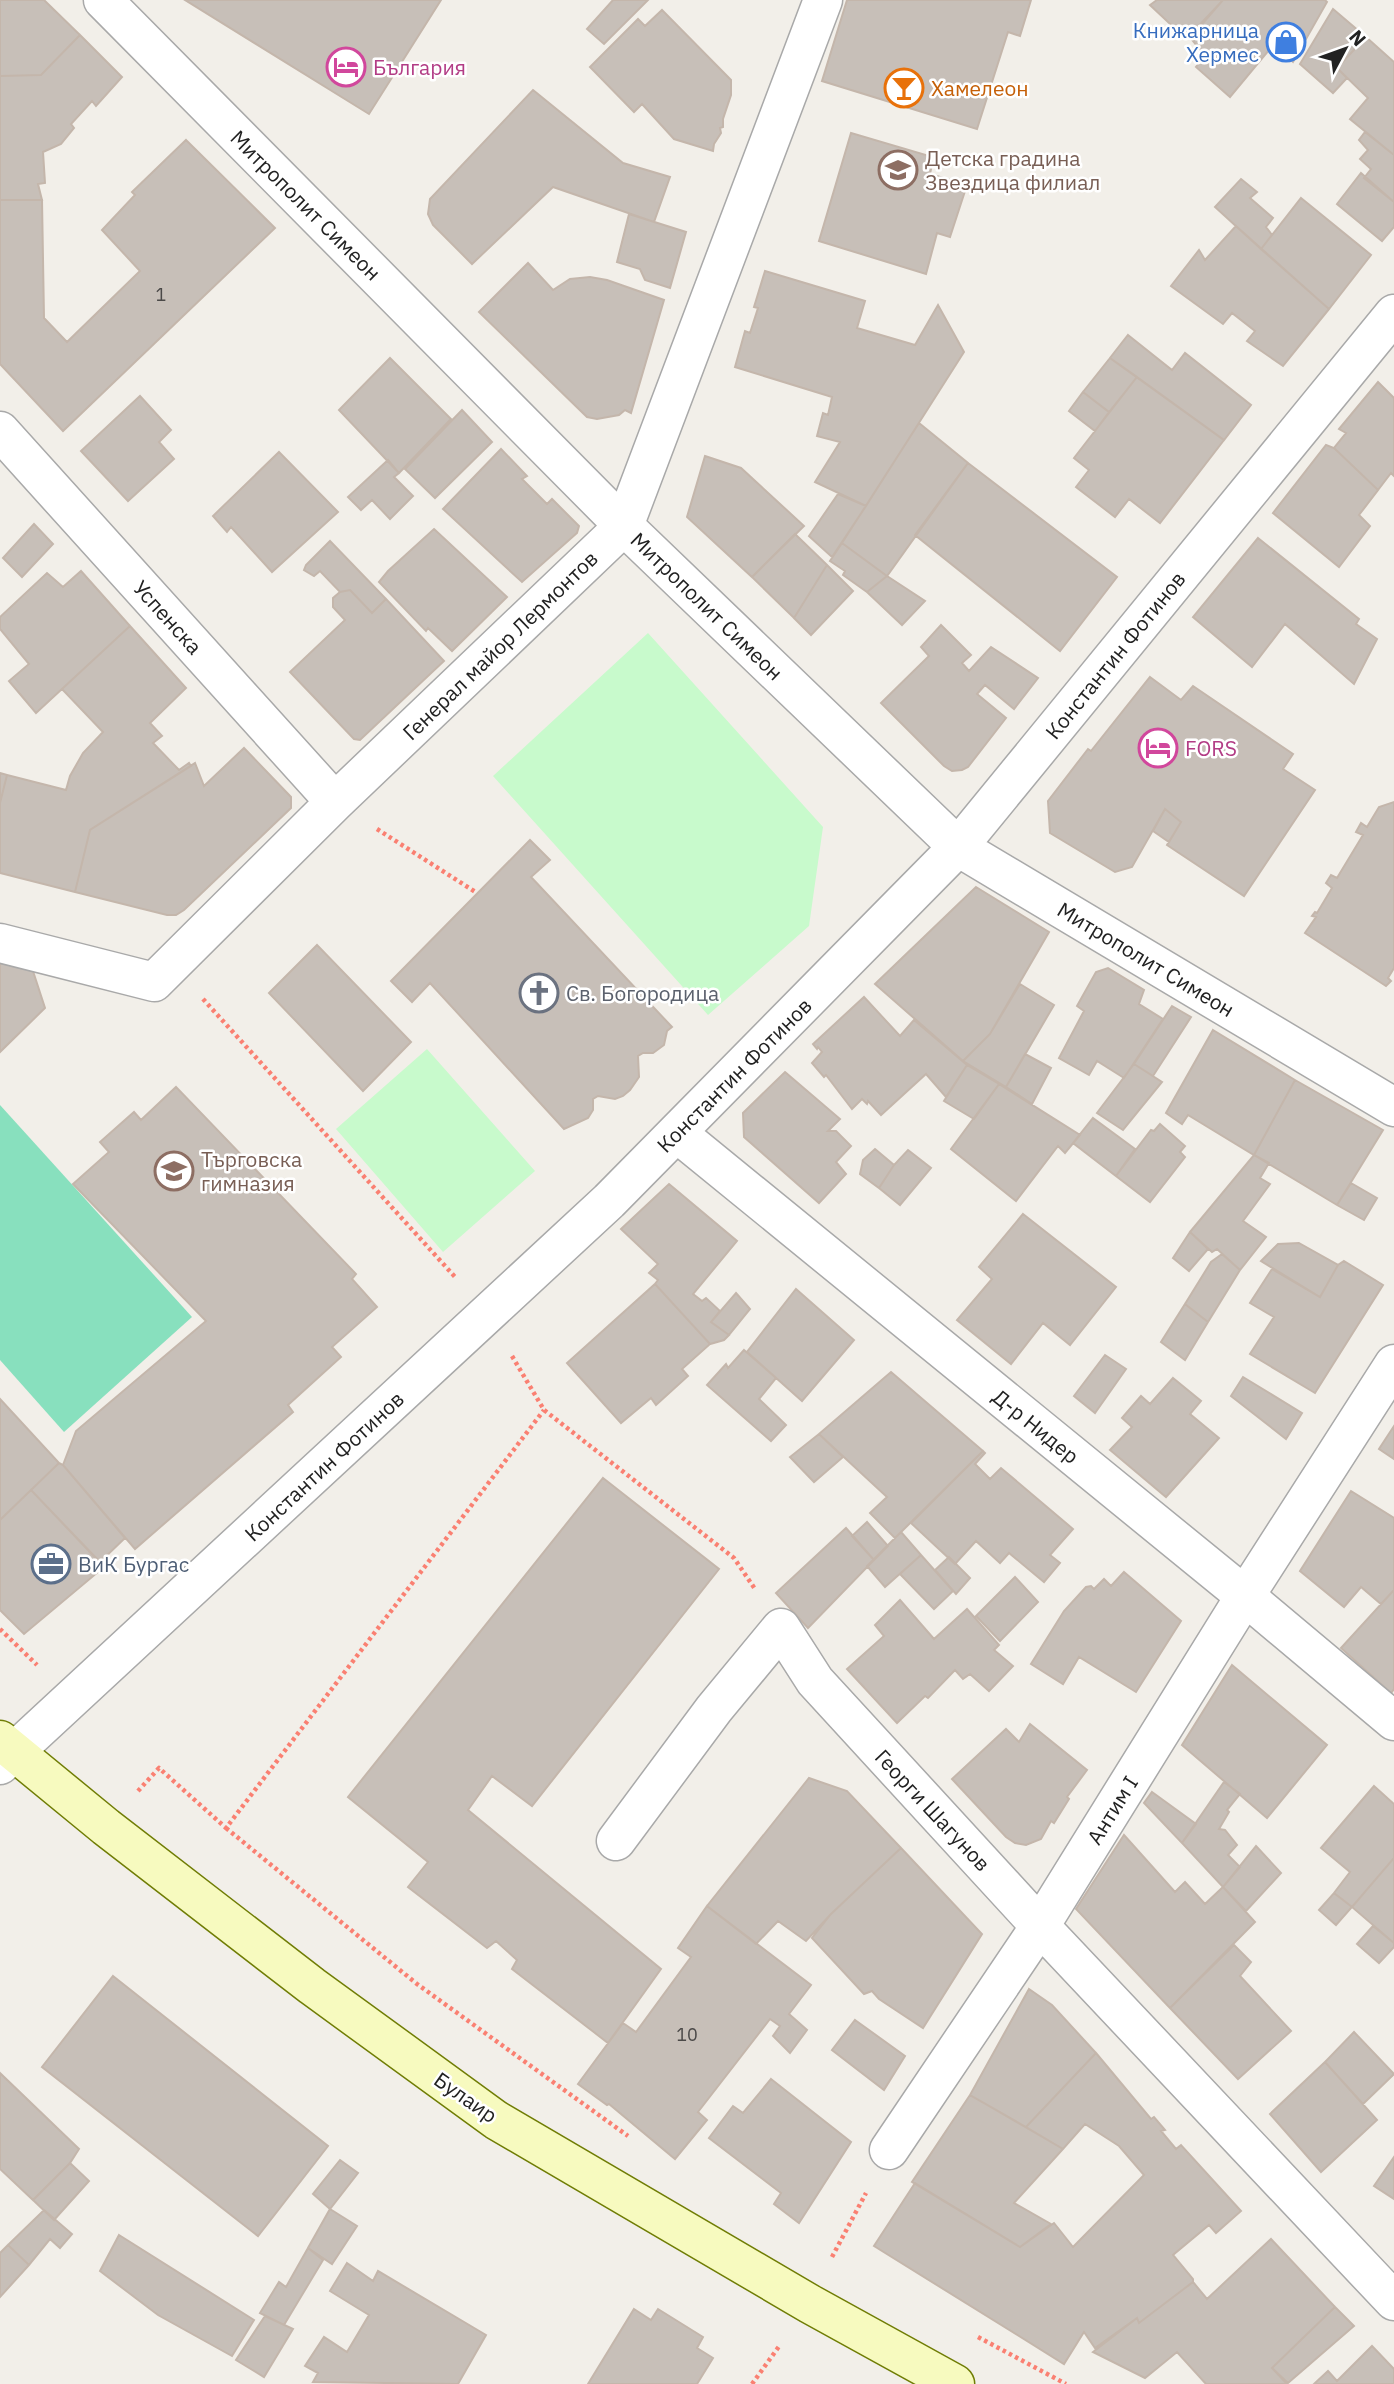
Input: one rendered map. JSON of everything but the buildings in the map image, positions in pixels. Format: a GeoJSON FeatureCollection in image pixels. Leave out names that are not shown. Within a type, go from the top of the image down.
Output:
{"type":"FeatureCollection","features":[{"type":"Feature","properties":{"kind":"main road","name":"Булаир"},"geometry":{"type":"LineString","coordinates":[[5,1753],[106,1827],[312,1986],[496,2120],[810,2304],[955,2384]]}},
{"type":"Feature","properties":{"kind":"street","name":"Митрополит Симеон"},"geometry":{"type":"LineString","coordinates":[[103,0],[624,526],[958,847],[1394,1107]]}},
{"type":"Feature","properties":{"kind":"street","name":"Генерал майор Лермонтов"},"geometry":{"type":"LineString","coordinates":[[163,973],[335,802],[624,526],[823,0]]}},
{"type":"Feature","properties":{"kind":"street","name":"Константин Фотинов"},"geometry":{"type":"LineString","coordinates":[[5,1753],[609,1201],[958,847],[1394,314]]}},
{"type":"Feature","properties":{"kind":"street","name":"Успенска"},"geometry":{"type":"LineString","coordinates":[[0,431],[335,802]]}},
{"type":"Feature","properties":{"kind":"street"},"geometry":{"type":"LineString","coordinates":[[0,943],[163,973]]}},
{"type":"Feature","properties":{"kind":"street","name":"Д-р Нидер"},"geometry":{"type":"LineString","coordinates":[[677,1133],[1245,1596],[1394,1721]]}},
{"type":"Feature","properties":{"kind":"street","name":"Антим I"},"geometry":{"type":"LineString","coordinates":[[889,2150],[1040,1926],[1245,1596],[1394,1364]]}},
{"type":"Feature","properties":{"kind":"street"},"geometry":{"type":"LineString","coordinates":[[616,1841],[715,1709],[781,1628]]}},
{"type":"Feature","properties":{"kind":"street","name":"Георги Шагунов"},"geometry":{"type":"LineString","coordinates":[[781,1628],[815,1681],[1040,1926],[1394,2301]]}},
{"type":"Feature","properties":{"kind":"path"},"geometry":{"type":"LineString","coordinates":[[335,802],[477,893]]}},
{"type":"Feature","properties":{"kind":"path"},"geometry":{"type":"LineString","coordinates":[[163,973],[488,1314],[544,1410],[734,1558],[781,1628]]}},
{"type":"Feature","properties":{"kind":"path"},"geometry":{"type":"LineString","coordinates":[[226,1828],[544,1410]]}},
{"type":"Feature","properties":{"kind":"path"},"geometry":{"type":"LineString","coordinates":[[106,1827],[159,1768],[226,1828],[417,1984],[632,2139]]}},
{"type":"Feature","properties":{"kind":"path"},"geometry":{"type":"LineString","coordinates":[[843,2264],[832,2257],[889,2150]]}},
{"type":"Feature","properties":{"kind":"path"},"geometry":{"type":"LineString","coordinates":[[972,2333],[1066,2384]]}},
{"type":"Feature","properties":{"kind":"green space"},"geometry":{"type":"Polygon","coordinates":[[[648,633],[823,827],[809,926],[708,1015],[493,776],[648,633]]]}},
{"type":"Feature","properties":{"kind":"green space"},"geometry":{"type":"Polygon","coordinates":[[[427,1049],[535,1171],[443,1252],[336,1129],[427,1049]]]}},
{"type":"Feature","properties":{"kind":"green space"},"geometry":{"type":"Polygon","coordinates":[[[0,1105],[192,1317],[64,1432],[0,1360],[0,1105]]]}},
{"type":"Feature","properties":{"kind":"place","name":"Книжарница Хермес"},"geometry":{"type":"Point","coordinates":[1286,42]}},
{"type":"Feature","properties":{"kind":"place","name":"България"},"geometry":{"type":"Point","coordinates":[346,67]}},
{"type":"Feature","properties":{"kind":"place","name":"Хамелеон"},"geometry":{"type":"Point","coordinates":[904,88]}},
{"type":"Feature","properties":{"kind":"place","name":"Детска градина Звездица филиал"},"geometry":{"type":"Point","coordinates":[898,170]}},
{"type":"Feature","properties":{"kind":"place","name":"FORS"},"geometry":{"type":"Point","coordinates":[1158,748]}},
{"type":"Feature","properties":{"kind":"place","name":"Св. Богородица"},"geometry":{"type":"Point","coordinates":[539,993]}},
{"type":"Feature","properties":{"kind":"place","name":"Търговска гимназия"},"geometry":{"type":"Point","coordinates":[174,1171]}},
{"type":"Feature","properties":{"kind":"place","name":"ВиК Бургас"},"geometry":{"type":"Point","coordinates":[51,1564]}}]}
